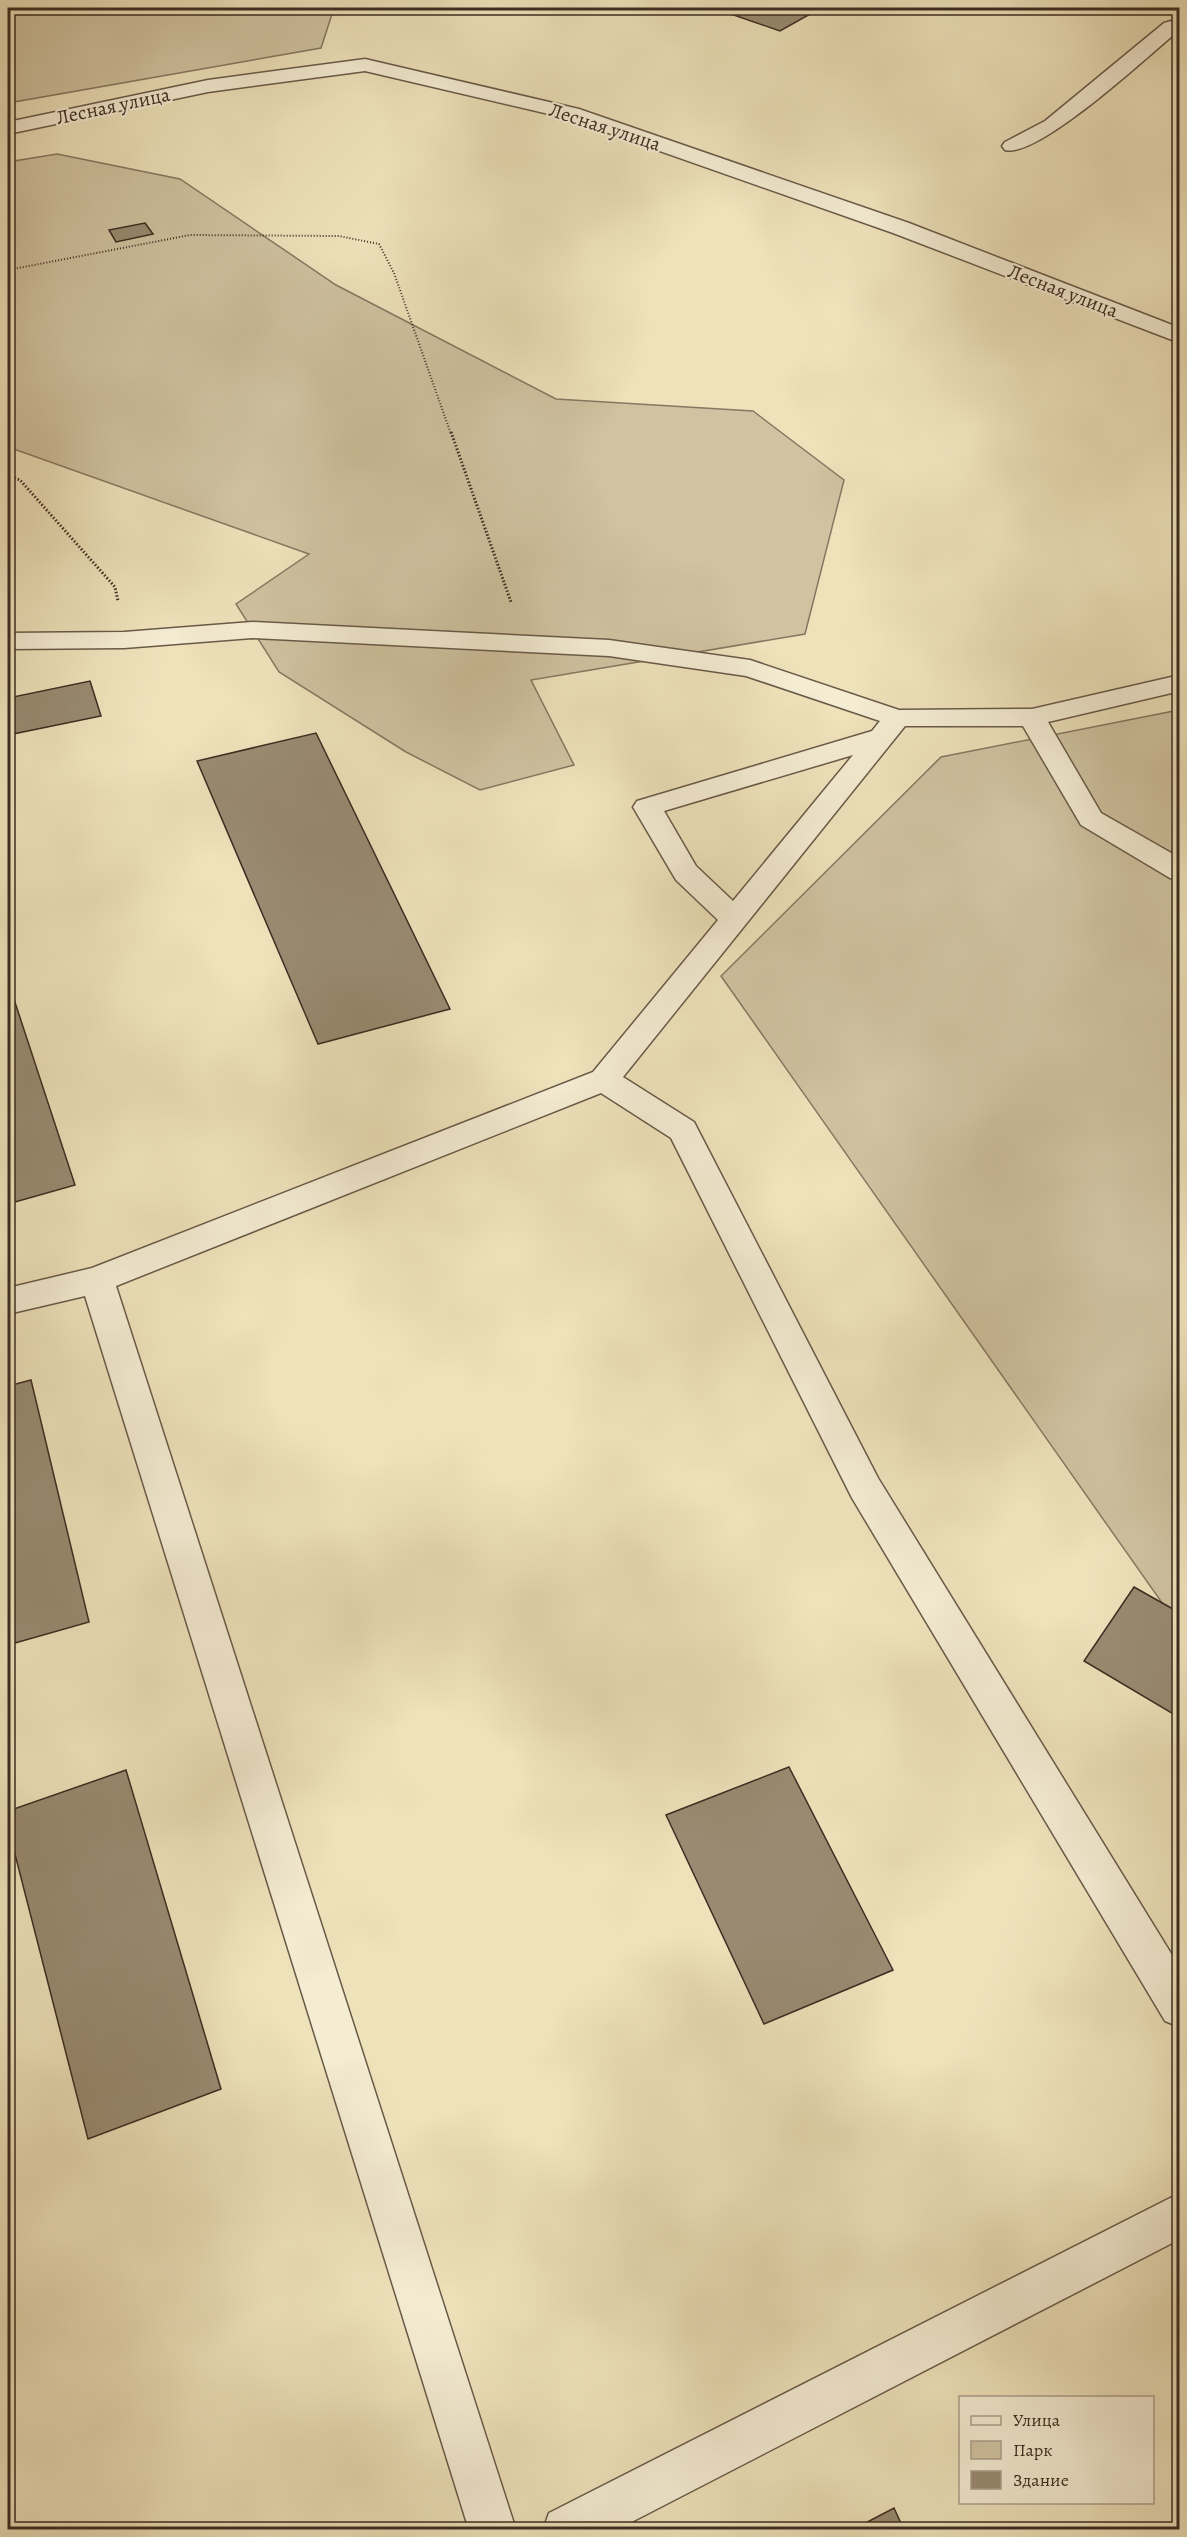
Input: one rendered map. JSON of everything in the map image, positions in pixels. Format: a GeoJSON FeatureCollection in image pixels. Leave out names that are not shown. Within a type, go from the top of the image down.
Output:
{"type":"FeatureCollection","features":[{"type":"Feature","properties":{"kind":"street"},"geometry":{"type":"LineString","coordinates":[[1012,146],[1052,125],[1171,27]]}},
{"type":"Feature","properties":{"kind":"street","name":"Лесная улица"},"geometry":{"type":"LineString","coordinates":[[8,128],[208,86],[366,65],[572,113],[901,228],[1179,336]]}},
{"type":"Feature","properties":{"kind":"street"},"geometry":{"type":"LineString","coordinates":[[8,641],[124,640],[252,630],[526,642],[609,648],[750,668],[890,728]]}},
{"type":"Feature","properties":{"kind":"street"},"geometry":{"type":"LineString","coordinates":[[735,919],[686,873],[647,807],[890,728],[1032,717],[1179,683]]}},
{"type":"Feature","properties":{"kind":"street"},"geometry":{"type":"LineString","coordinates":[[1032,717],[1091,819],[1179,871]]}},
{"type":"Feature","properties":{"kind":"street"},"geometry":{"type":"LineString","coordinates":[[8,1301],[97,1280],[604,1080],[890,728]]}},
{"type":"Feature","properties":{"kind":"street"},"geometry":{"type":"LineString","coordinates":[[604,1080],[683,1130],[865,1488],[1179,2007]]}},
{"type":"Feature","properties":{"kind":"street"},"geometry":{"type":"LineString","coordinates":[[97,1280],[493,2529]]}},
{"type":"Feature","properties":{"kind":"street"},"geometry":{"type":"LineString","coordinates":[[566,2529],[1179,2215]]}},
{"type":"Feature","properties":{"kind":"path"},"geometry":{"type":"LineString","coordinates":[[8,270],[190,235],[339,236],[379,244],[394,273],[526,642]]}},
{"type":"Feature","properties":{"kind":"path"},"geometry":{"type":"LineString","coordinates":[[8,475],[20,480],[115,586],[124,640]]}},
{"type":"Feature","properties":{"kind":"green space"},"geometry":{"type":"Polygon","coordinates":[[[8,8],[334,8],[321,48],[8,103],[8,8]]]}},
{"type":"Feature","properties":{"kind":"green space"},"geometry":{"type":"Polygon","coordinates":[[[57,154],[180,179],[336,285],[556,399],[753,411],[844,480],[805,634],[531,680],[574,765],[480,790],[406,752],[279,672],[236,604],[309,554],[8,447],[8,162],[57,154]]]}},
{"type":"Feature","properties":{"kind":"green space"},"geometry":{"type":"Polygon","coordinates":[[[1179,710],[1179,1627],[721,976],[941,757],[1179,710]]]}},
{"type":"Feature","properties":{"kind":"building"},"geometry":{"type":"Polygon","coordinates":[[[742,8],[821,8],[780,31],[731,14],[742,8]]]}},
{"type":"Feature","properties":{"kind":"building"},"geometry":{"type":"Polygon","coordinates":[[[145,223],[153,234],[116,242],[109,230],[145,223]]]}},
{"type":"Feature","properties":{"kind":"building"},"geometry":{"type":"Polygon","coordinates":[[[90,681],[101,716],[8,735],[8,698],[90,681]]]}},
{"type":"Feature","properties":{"kind":"building"},"geometry":{"type":"Polygon","coordinates":[[[316,733],[450,1009],[318,1044],[197,761],[316,733]]]}},
{"type":"Feature","properties":{"kind":"building"},"geometry":{"type":"Polygon","coordinates":[[[8,981],[75,1185],[8,1204],[8,981]]]}},
{"type":"Feature","properties":{"kind":"building"},"geometry":{"type":"Polygon","coordinates":[[[31,1380],[89,1622],[8,1645],[8,1386],[31,1380]]]}},
{"type":"Feature","properties":{"kind":"building"},"geometry":{"type":"Polygon","coordinates":[[[1134,1587],[1180,1613],[1180,1718],[1084,1661],[1134,1587]]]}},
{"type":"Feature","properties":{"kind":"building"},"geometry":{"type":"Polygon","coordinates":[[[789,1767],[893,1970],[764,2024],[666,1815],[789,1767]]]}},
{"type":"Feature","properties":{"kind":"building"},"geometry":{"type":"Polygon","coordinates":[[[126,1770],[221,2089],[88,2139],[8,1827],[8,1811],[126,1770]]]}},
{"type":"Feature","properties":{"kind":"building"},"geometry":{"type":"Polygon","coordinates":[[[894,2508],[904,2530],[852,2530],[894,2508]]]}}]}
